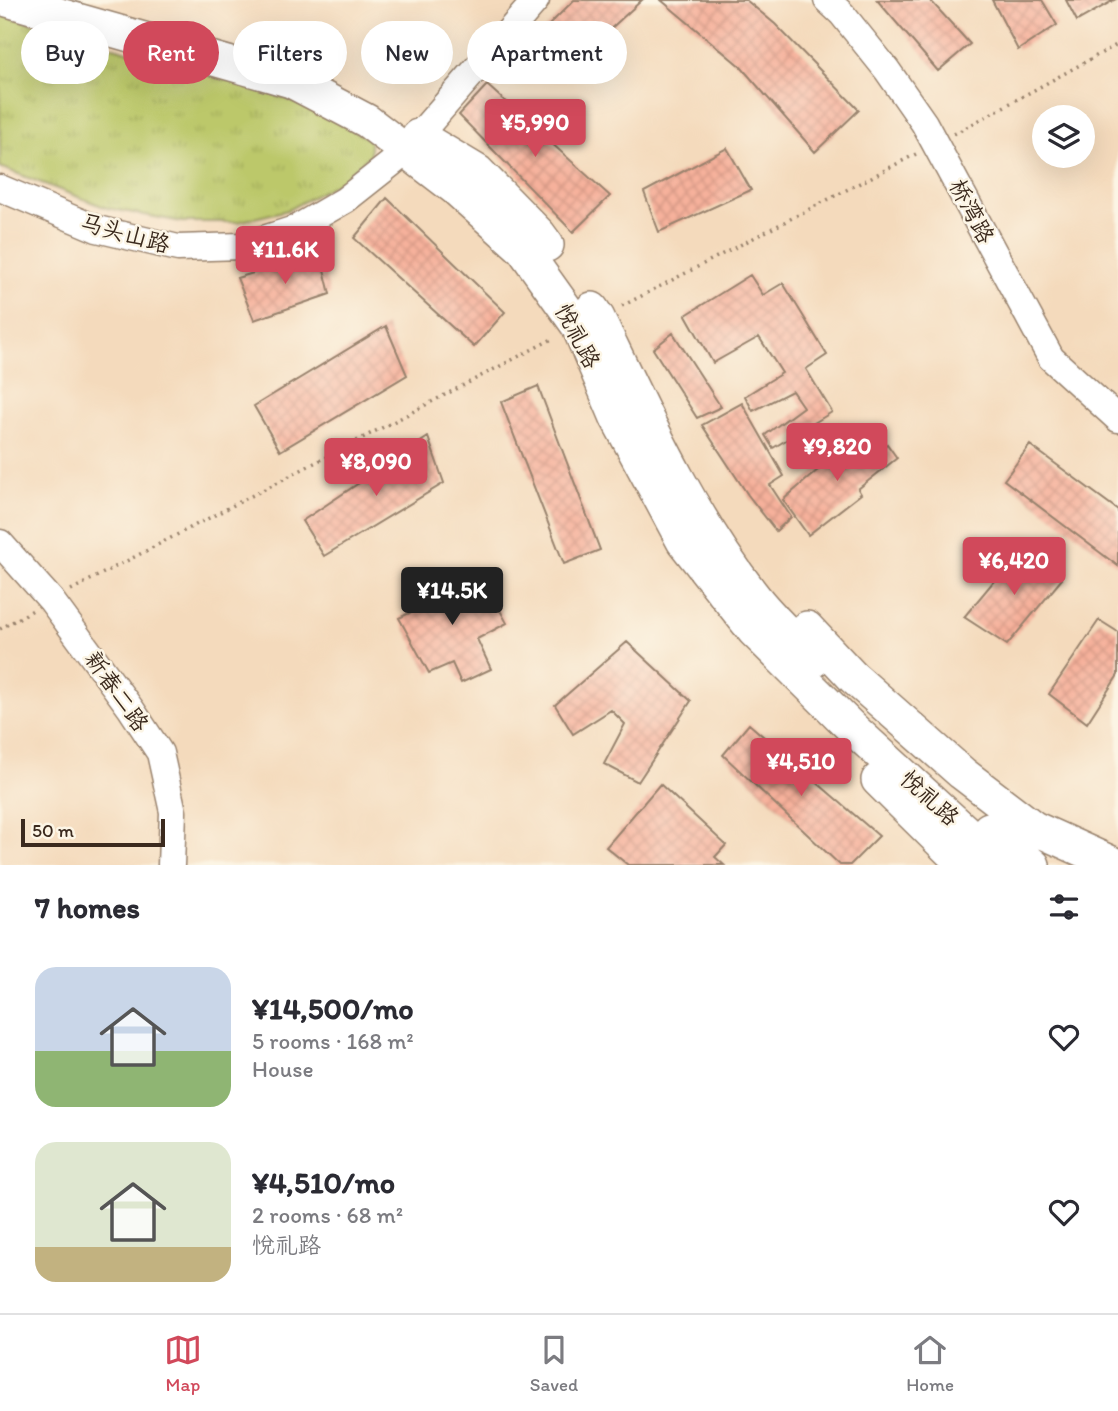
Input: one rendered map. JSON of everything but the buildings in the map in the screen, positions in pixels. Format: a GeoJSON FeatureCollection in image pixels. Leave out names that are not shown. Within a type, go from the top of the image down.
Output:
{"type":"FeatureCollection","features":[{"type":"Feature","properties":{"kind":"main road","name":"悦礼路"},"geometry":{"type":"LineString","coordinates":[[8,0],[291,81],[412,144],[478,173],[539,234],[699,519],[753,596],[921,772],[1033,865]]}},
{"type":"Feature","properties":{"kind":"main road","name":"悦礼路"},"geometry":{"type":"LineString","coordinates":[[81,0],[235,41],[332,84],[412,144]]}},
{"type":"Feature","properties":{"kind":"main road","name":"悦礼路"},"geometry":{"type":"LineString","coordinates":[[588,322],[617,418],[683,541],[754,631],[852,728],[1002,865]]}},
{"type":"Feature","properties":{"kind":"main road"},"geometry":{"type":"LineString","coordinates":[[659,445],[758,577],[853,677],[962,773],[1034,828],[1116,865]]}},
{"type":"Feature","properties":{"kind":"main road"},"geometry":{"type":"LineString","coordinates":[[674,523],[705,596],[783,684],[951,852],[970,865]]}},
{"type":"Feature","properties":{"kind":"street","name":"马头山路"},"geometry":{"type":"LineString","coordinates":[[0,188],[97,229],[178,248],[242,246],[295,229],[345,200],[412,144],[536,0]]}},
{"type":"Feature","properties":{"kind":"street","name":"桥湾路"},"geometry":{"type":"LineString","coordinates":[[827,0],[842,14],[887,70],[924,123],[1051,358],[1118,419]]}},
{"type":"Feature","properties":{"kind":"street","name":"新春二路"},"geometry":{"type":"LineString","coordinates":[[0,543],[51,600],[160,753],[173,812],[171,865]]}},
{"type":"Feature","properties":{"kind":"path"},"geometry":{"type":"LineString","coordinates":[[0,629],[51,600],[936,144],[1118,44]]}},
{"type":"Feature","properties":{"kind":"green space"},"geometry":{"type":"Polygon","coordinates":[[[0,14],[24,21],[21,21],[21,84],[109,84],[109,46],[123,50],[123,84],[219,84],[219,78],[233,82],[233,84],[272,93],[320,112],[370,140],[370,155],[343,180],[288,210],[238,222],[182,222],[107,208],[0,167],[0,14]]]}}]}
